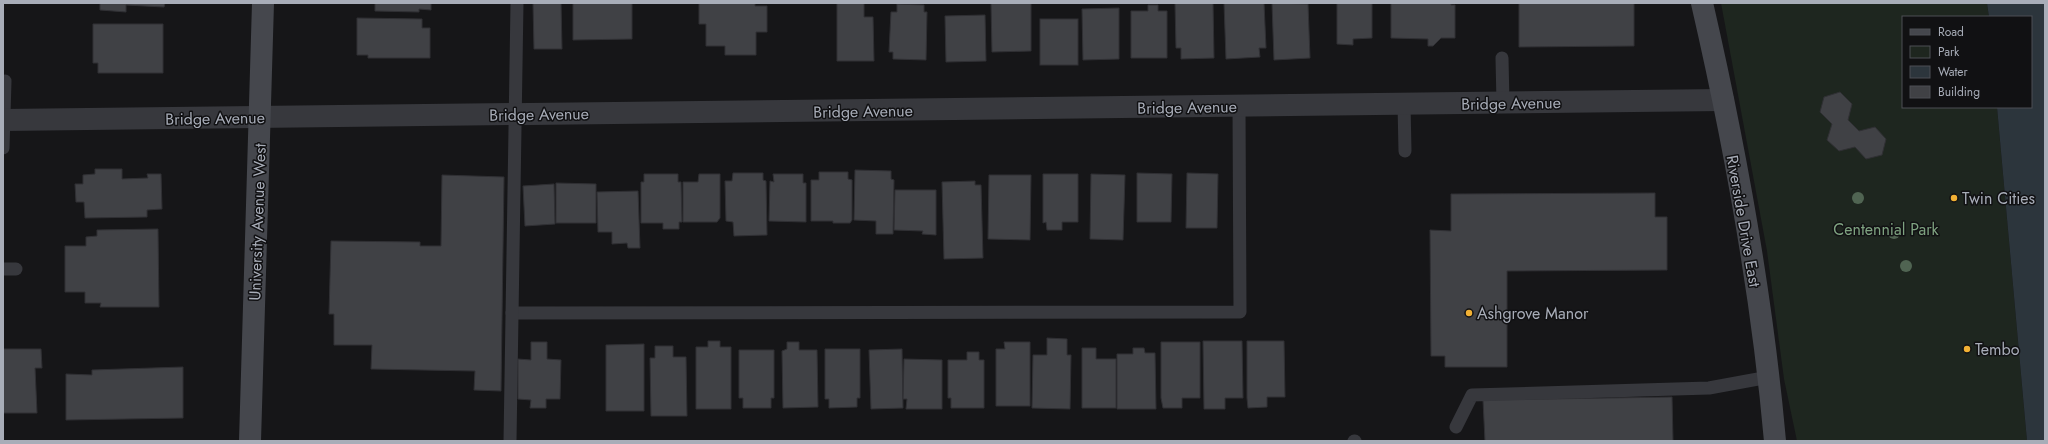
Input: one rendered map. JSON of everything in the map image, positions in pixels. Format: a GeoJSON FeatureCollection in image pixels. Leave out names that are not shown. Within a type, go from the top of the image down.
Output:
{"type":"FeatureCollection","features":[{"type":"Feature","properties":{"kind":"main road","name":"University Avenue West"},"geometry":{"type":"LineString","coordinates":[[250,441],[264,3]]}},
{"type":"Feature","properties":{"kind":"main road","name":"Riverside Drive East"},"geometry":{"type":"LineString","coordinates":[[1702,3],[1723,100],[1752,257],[1769,377],[1775,441]]}},
{"type":"Feature","properties":{"kind":"street","name":"Bridge Avenue"},"geometry":{"type":"LineString","coordinates":[[3,120],[1723,100]]}},
{"type":"Feature","properties":{"kind":"lane"},"geometry":{"type":"LineString","coordinates":[[510,441],[517,3]]}},
{"type":"Feature","properties":{"kind":"lane"},"geometry":{"type":"LineString","coordinates":[[1502,58],[1503,103]]}},
{"type":"Feature","properties":{"kind":"lane"},"geometry":{"type":"LineString","coordinates":[[3,148],[5,80]]}},
{"type":"Feature","properties":{"kind":"lane"},"geometry":{"type":"LineString","coordinates":[[1404,104],[1405,151]]}},
{"type":"Feature","properties":{"kind":"lane"},"geometry":{"type":"LineString","coordinates":[[512,313],[1240,312],[1239,106]]}},
{"type":"Feature","properties":{"kind":"lane"},"geometry":{"type":"LineString","coordinates":[[3,269],[16,269]]}},
{"type":"Feature","properties":{"kind":"lane"},"geometry":{"type":"LineString","coordinates":[[1456,427],[1472,395],[1709,388],[1769,377]]}},
{"type":"Feature","properties":{"kind":"green space","name":"Centennial Park"},"geometry":{"type":"Polygon","coordinates":[[[1721,3],[1987,3],[1989,16],[1902,16],[1902,108],[1997,108],[2027,441],[1797,441],[1784,379],[1767,251],[1721,3]]]}},
{"type":"Feature","properties":{"kind":"water"},"geometry":{"type":"Polygon","coordinates":[[[1987,3],[2045,3],[2045,441],[2027,441],[1997,108],[2032,108],[2032,16],[1989,16],[1987,3]]]}},
{"type":"Feature","properties":{"kind":"building"},"geometry":{"type":"Polygon","coordinates":[[[100,3],[165,3],[164,7],[126,5],[126,12],[100,10],[100,3]]]}},
{"type":"Feature","properties":{"kind":"building"},"geometry":{"type":"Polygon","coordinates":[[[375,3],[431,3],[431,10],[419,9],[419,12],[375,11],[375,3]]]}},
{"type":"Feature","properties":{"kind":"building"},"geometry":{"type":"Polygon","coordinates":[[[533,3],[561,3],[562,49],[534,49],[533,3]]]}},
{"type":"Feature","properties":{"kind":"building"},"geometry":{"type":"Polygon","coordinates":[[[573,3],[632,3],[632,39],[573,40],[573,3]]]}},
{"type":"Feature","properties":{"kind":"building"},"geometry":{"type":"Polygon","coordinates":[[[699,3],[755,3],[755,6],[767,6],[767,32],[756,32],[756,55],[725,55],[725,46],[706,46],[706,24],[699,24],[699,3]]]}},
{"type":"Feature","properties":{"kind":"building"},"geometry":{"type":"Polygon","coordinates":[[[837,3],[864,3],[864,17],[873,17],[874,61],[837,61],[837,3]]]}},
{"type":"Feature","properties":{"kind":"building"},"geometry":{"type":"Polygon","coordinates":[[[991,3],[1031,3],[1031,51],[992,52],[991,3]]]}},
{"type":"Feature","properties":{"kind":"building"},"geometry":{"type":"Polygon","coordinates":[[[1175,3],[1213,3],[1214,58],[1181,59],[1181,48],[1176,48],[1175,3]]]}},
{"type":"Feature","properties":{"kind":"building"},"geometry":{"type":"Polygon","coordinates":[[[1224,3],[1264,3],[1266,48],[1259,48],[1260,57],[1226,59],[1224,3]]]}},
{"type":"Feature","properties":{"kind":"building"},"geometry":{"type":"Polygon","coordinates":[[[1272,3],[1308,4],[1310,58],[1274,60],[1272,3]]]}},
{"type":"Feature","properties":{"kind":"building"},"geometry":{"type":"Polygon","coordinates":[[[1337,3],[1372,3],[1372,38],[1353,39],[1353,45],[1337,44],[1337,3]]]}},
{"type":"Feature","properties":{"kind":"building"},"geometry":{"type":"Polygon","coordinates":[[[1391,3],[1451,3],[1451,5],[1455,5],[1455,38],[1441,38],[1433,46],[1428,46],[1428,39],[1391,38],[1391,3]]]}},
{"type":"Feature","properties":{"kind":"building"},"geometry":{"type":"Polygon","coordinates":[[[1519,3],[1634,3],[1634,46],[1519,47],[1519,3]]]}},
{"type":"Feature","properties":{"kind":"building"},"geometry":{"type":"Polygon","coordinates":[[[897,4],[924,5],[924,12],[927,12],[926,60],[893,59],[893,52],[889,52],[891,12],[897,12],[897,4]]]}},
{"type":"Feature","properties":{"kind":"building"},"geometry":{"type":"Polygon","coordinates":[[[1148,5],[1158,5],[1158,11],[1167,11],[1167,58],[1131,58],[1131,11],[1148,11],[1148,5]]]}},
{"type":"Feature","properties":{"kind":"building"},"geometry":{"type":"Polygon","coordinates":[[[1119,8],[1119,59],[1083,60],[1082,9],[1119,8]]]}},
{"type":"Feature","properties":{"kind":"building"},"geometry":{"type":"Polygon","coordinates":[[[985,15],[986,61],[946,62],[945,16],[985,15]]]}},
{"type":"Feature","properties":{"kind":"building"},"geometry":{"type":"Polygon","coordinates":[[[357,18],[422,19],[422,28],[430,28],[430,58],[368,58],[368,55],[357,55],[357,18]]]}},
{"type":"Feature","properties":{"kind":"building"},"geometry":{"type":"Polygon","coordinates":[[[1040,19],[1078,19],[1078,65],[1040,65],[1040,19]]]}},
{"type":"Feature","properties":{"kind":"building"},"geometry":{"type":"Polygon","coordinates":[[[93,24],[163,24],[163,73],[98,73],[98,63],[93,63],[93,24]]]}},
{"type":"Feature","properties":{"kind":"building"},"geometry":{"type":"Polygon","coordinates":[[[1840,92],[1852,104],[1848,120],[1859,131],[1875,127],[1886,139],[1882,155],[1866,159],[1855,147],[1839,151],[1827,140],[1832,124],[1820,112],[1824,97],[1840,92]]]}},
{"type":"Feature","properties":{"kind":"building"},"geometry":{"type":"Polygon","coordinates":[[[95,169],[122,169],[122,179],[148,178],[147,174],[161,174],[162,209],[147,210],[147,217],[85,218],[84,202],[76,202],[75,184],[83,184],[83,175],[95,174],[95,169]]]}},
{"type":"Feature","properties":{"kind":"building"},"geometry":{"type":"Polygon","coordinates":[[[855,170],[891,171],[891,179],[894,180],[893,234],[876,234],[876,221],[854,220],[855,170]]]}},
{"type":"Feature","properties":{"kind":"building"},"geometry":{"type":"Polygon","coordinates":[[[819,172],[848,172],[848,179],[852,180],[852,220],[850,223],[811,221],[811,180],[819,180],[819,172]]]}},
{"type":"Feature","properties":{"kind":"building"},"geometry":{"type":"Polygon","coordinates":[[[733,173],[763,173],[763,180],[766,181],[767,235],[734,236],[733,222],[726,221],[725,181],[732,181],[733,173]]]}},
{"type":"Feature","properties":{"kind":"building"},"geometry":{"type":"Polygon","coordinates":[[[1137,173],[1172,174],[1171,222],[1137,222],[1137,173]]]}},
{"type":"Feature","properties":{"kind":"building"},"geometry":{"type":"Polygon","coordinates":[[[1187,173],[1218,174],[1217,228],[1186,228],[1187,173]]]}},
{"type":"Feature","properties":{"kind":"building"},"geometry":{"type":"Polygon","coordinates":[[[644,174],[678,174],[678,182],[681,182],[682,222],[679,222],[679,229],[663,229],[663,223],[641,223],[641,182],[644,182],[644,174]]]}},
{"type":"Feature","properties":{"kind":"building"},"geometry":{"type":"Polygon","coordinates":[[[699,174],[720,174],[720,218],[717,222],[683,222],[683,182],[698,182],[699,174]]]}},
{"type":"Feature","properties":{"kind":"building"},"geometry":{"type":"Polygon","coordinates":[[[773,174],[803,174],[803,183],[806,183],[806,222],[769,221],[770,181],[774,182],[773,174]]]}},
{"type":"Feature","properties":{"kind":"building"},"geometry":{"type":"Polygon","coordinates":[[[1043,174],[1078,174],[1078,222],[1062,222],[1062,230],[1047,230],[1046,222],[1043,223],[1043,174]]]}},
{"type":"Feature","properties":{"kind":"building"},"geometry":{"type":"Polygon","coordinates":[[[1091,174],[1125,175],[1123,240],[1090,239],[1091,174]]]}},
{"type":"Feature","properties":{"kind":"building"},"geometry":{"type":"Polygon","coordinates":[[[442,175],[504,177],[501,391],[474,390],[475,371],[371,369],[372,345],[334,345],[334,314],[329,314],[331,241],[420,242],[420,246],[441,246],[442,175]]]}},
{"type":"Feature","properties":{"kind":"building"},"geometry":{"type":"Polygon","coordinates":[[[989,175],[1031,175],[1030,240],[988,239],[989,175]]]}},
{"type":"Feature","properties":{"kind":"building"},"geometry":{"type":"Polygon","coordinates":[[[975,181],[975,185],[981,185],[983,258],[944,259],[942,182],[975,181]]]}},
{"type":"Feature","properties":{"kind":"building"},"geometry":{"type":"Polygon","coordinates":[[[556,183],[596,184],[596,223],[556,223],[556,183]]]}},
{"type":"Feature","properties":{"kind":"building"},"geometry":{"type":"Polygon","coordinates":[[[554,184],[555,224],[525,226],[523,186],[554,184]]]}},
{"type":"Feature","properties":{"kind":"building"},"geometry":{"type":"Polygon","coordinates":[[[895,190],[936,190],[936,235],[922,234],[923,231],[894,230],[895,190]]]}},
{"type":"Feature","properties":{"kind":"building"},"geometry":{"type":"Polygon","coordinates":[[[638,191],[640,248],[628,248],[627,243],[612,244],[612,232],[598,232],[597,192],[638,191]]]}},
{"type":"Feature","properties":{"kind":"building","name":"Ashgrove Manor"},"geometry":{"type":"Polygon","coordinates":[[[1655,193],[1655,217],[1667,217],[1667,270],[1507,271],[1507,367],[1445,367],[1445,356],[1431,356],[1430,230],[1451,231],[1451,194],[1655,193]]]}},
{"type":"Feature","properties":{"kind":"building"},"geometry":{"type":"Polygon","coordinates":[[[158,229],[159,307],[100,307],[101,303],[85,303],[85,292],[65,292],[65,246],[86,246],[86,237],[97,236],[97,230],[158,229]]]}},
{"type":"Feature","properties":{"kind":"building"},"geometry":{"type":"Polygon","coordinates":[[[1047,338],[1067,339],[1067,355],[1071,355],[1070,409],[1032,408],[1033,355],[1047,355],[1047,338]]]}},
{"type":"Feature","properties":{"kind":"building"},"geometry":{"type":"Polygon","coordinates":[[[708,341],[720,341],[720,347],[731,347],[731,409],[696,409],[696,347],[708,347],[708,341]]]}},
{"type":"Feature","properties":{"kind":"building"},"geometry":{"type":"Polygon","coordinates":[[[1203,341],[1242,341],[1243,398],[1225,398],[1225,409],[1204,409],[1203,341]]]}},
{"type":"Feature","properties":{"kind":"building"},"geometry":{"type":"Polygon","coordinates":[[[1247,341],[1284,341],[1285,397],[1267,397],[1267,407],[1248,408],[1247,341]]]}},
{"type":"Feature","properties":{"kind":"building"},"geometry":{"type":"Polygon","coordinates":[[[531,342],[547,342],[547,359],[561,360],[560,399],[546,399],[546,408],[530,408],[531,400],[518,399],[518,359],[531,360],[531,342]]]}},
{"type":"Feature","properties":{"kind":"building"},"geometry":{"type":"Polygon","coordinates":[[[787,342],[799,342],[799,350],[817,350],[818,407],[783,408],[782,351],[787,349],[787,342]]]}},
{"type":"Feature","properties":{"kind":"building"},"geometry":{"type":"Polygon","coordinates":[[[1004,342],[1030,342],[1030,406],[996,406],[996,349],[1005,349],[1004,342]]]}},
{"type":"Feature","properties":{"kind":"building"},"geometry":{"type":"Polygon","coordinates":[[[1161,342],[1200,342],[1200,398],[1182,398],[1182,408],[1163,408],[1161,398],[1161,342]]]}},
{"type":"Feature","properties":{"kind":"building"},"geometry":{"type":"Polygon","coordinates":[[[644,344],[644,411],[606,411],[606,345],[644,344]]]}},
{"type":"Feature","properties":{"kind":"building"},"geometry":{"type":"Polygon","coordinates":[[[655,346],[673,346],[673,357],[686,357],[687,416],[651,416],[650,358],[655,358],[655,346]]]}},
{"type":"Feature","properties":{"kind":"building"},"geometry":{"type":"Polygon","coordinates":[[[1082,348],[1096,348],[1096,359],[1116,359],[1116,408],[1082,408],[1082,348]]]}},
{"type":"Feature","properties":{"kind":"building"},"geometry":{"type":"Polygon","coordinates":[[[1133,348],[1144,348],[1145,353],[1155,353],[1156,409],[1117,409],[1117,354],[1133,354],[1133,348]]]}},
{"type":"Feature","properties":{"kind":"building"},"geometry":{"type":"Polygon","coordinates":[[[3,349],[41,349],[42,368],[35,368],[37,413],[3,413],[3,349]]]}},
{"type":"Feature","properties":{"kind":"building"},"geometry":{"type":"Polygon","coordinates":[[[825,349],[860,349],[860,398],[857,398],[857,407],[829,408],[829,399],[825,399],[825,349]]]}},
{"type":"Feature","properties":{"kind":"building"},"geometry":{"type":"Polygon","coordinates":[[[902,349],[903,408],[871,409],[869,350],[902,349]]]}},
{"type":"Feature","properties":{"kind":"building"},"geometry":{"type":"Polygon","coordinates":[[[739,350],[774,350],[774,398],[771,398],[771,408],[743,408],[743,398],[739,398],[739,350]]]}},
{"type":"Feature","properties":{"kind":"building"},"geometry":{"type":"Polygon","coordinates":[[[967,352],[979,352],[979,360],[984,360],[984,408],[951,408],[951,398],[948,398],[948,360],[967,360],[967,352]]]}},
{"type":"Feature","properties":{"kind":"building"},"geometry":{"type":"Polygon","coordinates":[[[904,359],[942,360],[942,409],[906,409],[907,399],[903,399],[904,359]]]}},
{"type":"Feature","properties":{"kind":"building"},"geometry":{"type":"Polygon","coordinates":[[[183,367],[183,418],[66,420],[66,374],[92,375],[92,370],[183,367]]]}},
{"type":"Feature","properties":{"kind":"building"},"geometry":{"type":"Polygon","coordinates":[[[1672,397],[1673,441],[1485,441],[1483,400],[1672,397]]]}},
{"type":"Feature","properties":{"kind":"place","name":"Twin Cities"},"geometry":{"type":"Point","coordinates":[1954,198]}},
{"type":"Feature","properties":{"kind":"place","name":"Ashgrove Manor"},"geometry":{"type":"Point","coordinates":[1469,313]}},
{"type":"Feature","properties":{"kind":"place","name":"Tembo"},"geometry":{"type":"Point","coordinates":[1967,349]}}]}
